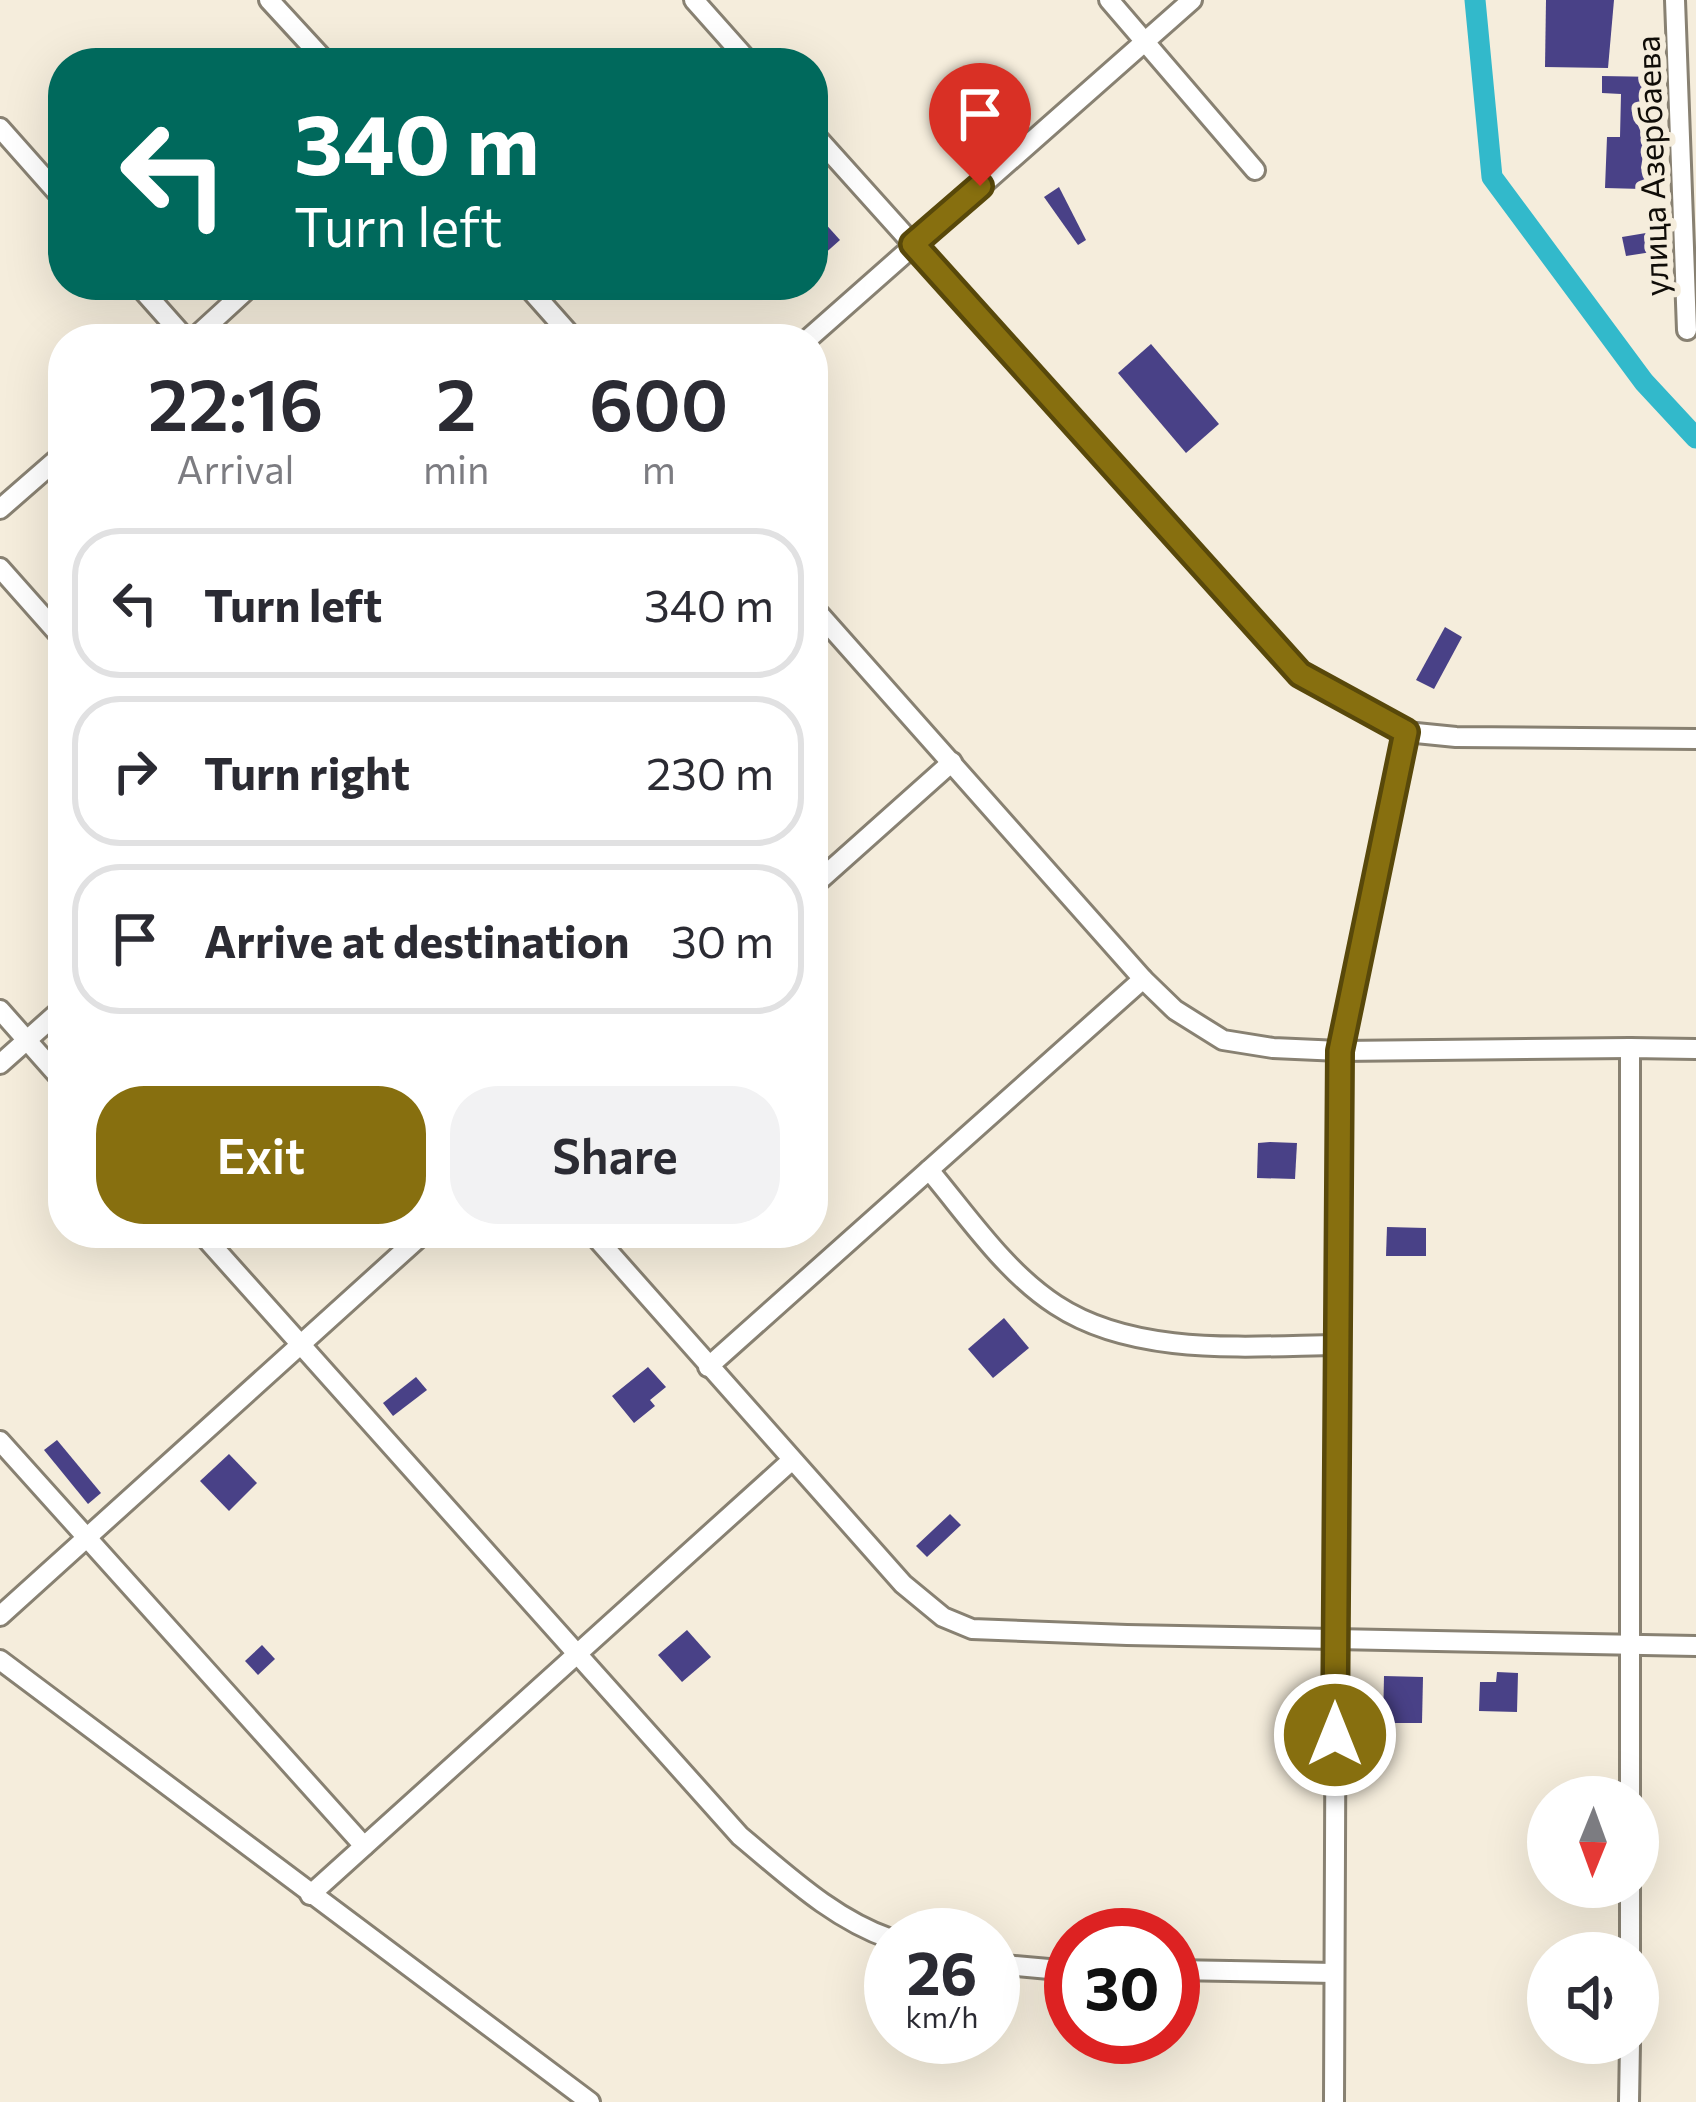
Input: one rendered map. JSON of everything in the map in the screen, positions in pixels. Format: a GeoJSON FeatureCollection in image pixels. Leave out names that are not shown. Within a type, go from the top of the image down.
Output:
{"type":"FeatureCollection","features":[{"type":"Feature","properties":{"kind":"street"},"geometry":{"type":"LineString","coordinates":[[269,0],[313,48]]}},
{"type":"Feature","properties":{"kind":"street"},"geometry":{"type":"LineString","coordinates":[[694,0],[737,48]]}},
{"type":"Feature","properties":{"kind":"street"},"geometry":{"type":"LineString","coordinates":[[1109,0],[1256,170]]}},
{"type":"Feature","properties":{"kind":"street"},"geometry":{"type":"LineString","coordinates":[[825,324],[1192,0]]}},
{"type":"Feature","properties":{"kind":"street","name":"улица Азербаева"},"geometry":{"type":"LineString","coordinates":[[1675,0],[1687,330]]}},
{"type":"Feature","properties":{"kind":"street"},"geometry":{"type":"LineString","coordinates":[[0,128],[48,183]]}},
{"type":"Feature","properties":{"kind":"street"},"geometry":{"type":"LineString","coordinates":[[828,150],[1300,674],[1406,732],[1456,737],[1696,739]]}},
{"type":"Feature","properties":{"kind":"street"},"geometry":{"type":"LineString","coordinates":[[152,300],[175,324]]}},
{"type":"Feature","properties":{"kind":"street"},"geometry":{"type":"LineString","coordinates":[[206,324],[234,300]]}},
{"type":"Feature","properties":{"kind":"street"},"geometry":{"type":"LineString","coordinates":[[539,300],[561,324]]}},
{"type":"Feature","properties":{"kind":"street"},"geometry":{"type":"LineString","coordinates":[[0,509],[48,467]]}},
{"type":"Feature","properties":{"kind":"street"},"geometry":{"type":"LineString","coordinates":[[0,568],[48,622]]}},
{"type":"Feature","properties":{"kind":"street"},"geometry":{"type":"LineString","coordinates":[[828,624],[1143,979],[1175,1010],[1223,1040],[1340,1051],[1696,1048]]}},
{"type":"Feature","properties":{"kind":"street"},"geometry":{"type":"LineString","coordinates":[[1334,2102],[1340,1051],[1406,732]]}},
{"type":"Feature","properties":{"kind":"street"},"geometry":{"type":"LineString","coordinates":[[828,873],[952,761]]}},
{"type":"Feature","properties":{"kind":"street"},"geometry":{"type":"LineString","coordinates":[[708,1367],[1143,979]]}},
{"type":"Feature","properties":{"kind":"street"},"geometry":{"type":"LineString","coordinates":[[0,1010],[48,1064]]}},
{"type":"Feature","properties":{"kind":"street"},"geometry":{"type":"LineString","coordinates":[[0,1064],[48,1021]]}},
{"type":"Feature","properties":{"kind":"street"},"geometry":{"type":"LineString","coordinates":[[1630,1048],[1630,1776]]}},
{"type":"Feature","properties":{"kind":"street"},"geometry":{"type":"LineString","coordinates":[[929,1170],[1004,1258],[1054,1305],[1093,1324],[1169,1341],[1338,1345]]}},
{"type":"Feature","properties":{"kind":"street"},"geometry":{"type":"LineString","coordinates":[[215,1248],[740,1836],[807,1892],[864,1929]]}},
{"type":"Feature","properties":{"kind":"street"},"geometry":{"type":"LineString","coordinates":[[0,1616],[407,1248]]}},
{"type":"Feature","properties":{"kind":"street"},"geometry":{"type":"LineString","coordinates":[[605,1248],[903,1584],[943,1617],[972,1629],[1696,1646]]}},
{"type":"Feature","properties":{"kind":"street"},"geometry":{"type":"LineString","coordinates":[[0,1442],[364,1846]]}},
{"type":"Feature","properties":{"kind":"street"},"geometry":{"type":"LineString","coordinates":[[310,1895],[792,1460]]}},
{"type":"Feature","properties":{"kind":"street"},"geometry":{"type":"LineString","coordinates":[[0,1660],[590,2102]]}},
{"type":"Feature","properties":{"kind":"street"},"geometry":{"type":"LineString","coordinates":[[1200,1971],[1334,1973]]}},
{"type":"Feature","properties":{"kind":"street"},"geometry":{"type":"LineString","coordinates":[[1629,2102],[1630,2064]]}},
{"type":"Feature","properties":{"kind":"building"},"geometry":{"type":"Polygon","coordinates":[[[1546,0],[1614,0],[1608,68],[1545,67],[1546,0]]]}},
{"type":"Feature","properties":{"kind":"building"},"geometry":{"type":"Polygon","coordinates":[[[1602,76],[1658,77],[1657,113],[1647,113],[1646,123],[1637,123],[1645,142],[1641,168],[1647,178],[1642,189],[1605,188],[1607,137],[1620,137],[1621,94],[1602,93],[1602,76]]]}},
{"type":"Feature","properties":{"kind":"building"},"geometry":{"type":"Polygon","coordinates":[[[1059,187],[1086,240],[1078,245],[1044,197],[1059,187]]]}},
{"type":"Feature","properties":{"kind":"building"},"geometry":{"type":"Polygon","coordinates":[[[828,227],[840,240],[828,251],[828,227]]]}},
{"type":"Feature","properties":{"kind":"building"},"geometry":{"type":"Polygon","coordinates":[[[1670,229],[1671,249],[1626,256],[1622,237],[1670,229]]]}},
{"type":"Feature","properties":{"kind":"building"},"geometry":{"type":"Polygon","coordinates":[[[1151,344],[1219,424],[1186,453],[1118,373],[1151,344]]]}},
{"type":"Feature","properties":{"kind":"building"},"geometry":{"type":"Polygon","coordinates":[[[1445,627],[1462,637],[1434,689],[1416,680],[1445,627]]]}},
{"type":"Feature","properties":{"kind":"building"},"geometry":{"type":"Polygon","coordinates":[[[1258,1143],[1297,1143],[1295,1179],[1257,1178],[1258,1143]]]}},
{"type":"Feature","properties":{"kind":"building"},"geometry":{"type":"Polygon","coordinates":[[[1387,1227],[1426,1228],[1426,1256],[1386,1256],[1387,1227]]]}},
{"type":"Feature","properties":{"kind":"building"},"geometry":{"type":"Polygon","coordinates":[[[1004,1318],[1029,1348],[993,1378],[968,1349],[1004,1318]]]}},
{"type":"Feature","properties":{"kind":"building"},"geometry":{"type":"Polygon","coordinates":[[[648,1367],[666,1387],[650,1400],[655,1406],[634,1423],[612,1396],[648,1367]]]}},
{"type":"Feature","properties":{"kind":"building"},"geometry":{"type":"Polygon","coordinates":[[[416,1377],[427,1390],[393,1416],[383,1403],[416,1377]]]}},
{"type":"Feature","properties":{"kind":"building"},"geometry":{"type":"Polygon","coordinates":[[[57,1440],[101,1493],[88,1504],[44,1450],[57,1440]]]}},
{"type":"Feature","properties":{"kind":"building"},"geometry":{"type":"Polygon","coordinates":[[[229,1454],[257,1483],[229,1511],[200,1481],[229,1454]]]}},
{"type":"Feature","properties":{"kind":"building"},"geometry":{"type":"Polygon","coordinates":[[[950,1514],[961,1525],[927,1557],[916,1546],[950,1514]]]}},
{"type":"Feature","properties":{"kind":"building"},"geometry":{"type":"Polygon","coordinates":[[[687,1630],[711,1657],[682,1682],[658,1655],[687,1630]]]}},
{"type":"Feature","properties":{"kind":"building"},"geometry":{"type":"Polygon","coordinates":[[[262,1645],[275,1659],[258,1675],[245,1661],[262,1645]]]}},
{"type":"Feature","properties":{"kind":"building"},"geometry":{"type":"Polygon","coordinates":[[[1497,1672],[1518,1673],[1517,1712],[1479,1711],[1480,1682],[1496,1682],[1497,1672]]]}},
{"type":"Feature","properties":{"kind":"building"},"geometry":{"type":"Polygon","coordinates":[[[1384,1676],[1423,1677],[1422,1723],[1383,1723],[1384,1676]]]}},
{"type":"Feature","properties":{"kind":"waterway"},"geometry":{"type":"LineString","coordinates":[[1475,0],[1492,177],[1644,382],[1696,438]]}},
{"type":"Feature","properties":{"kind":"route"},"geometry":{"type":"LineString","coordinates":[[980,186],[913,244],[1300,674],[1406,732],[1340,1051],[1335,1735]]}}]}
